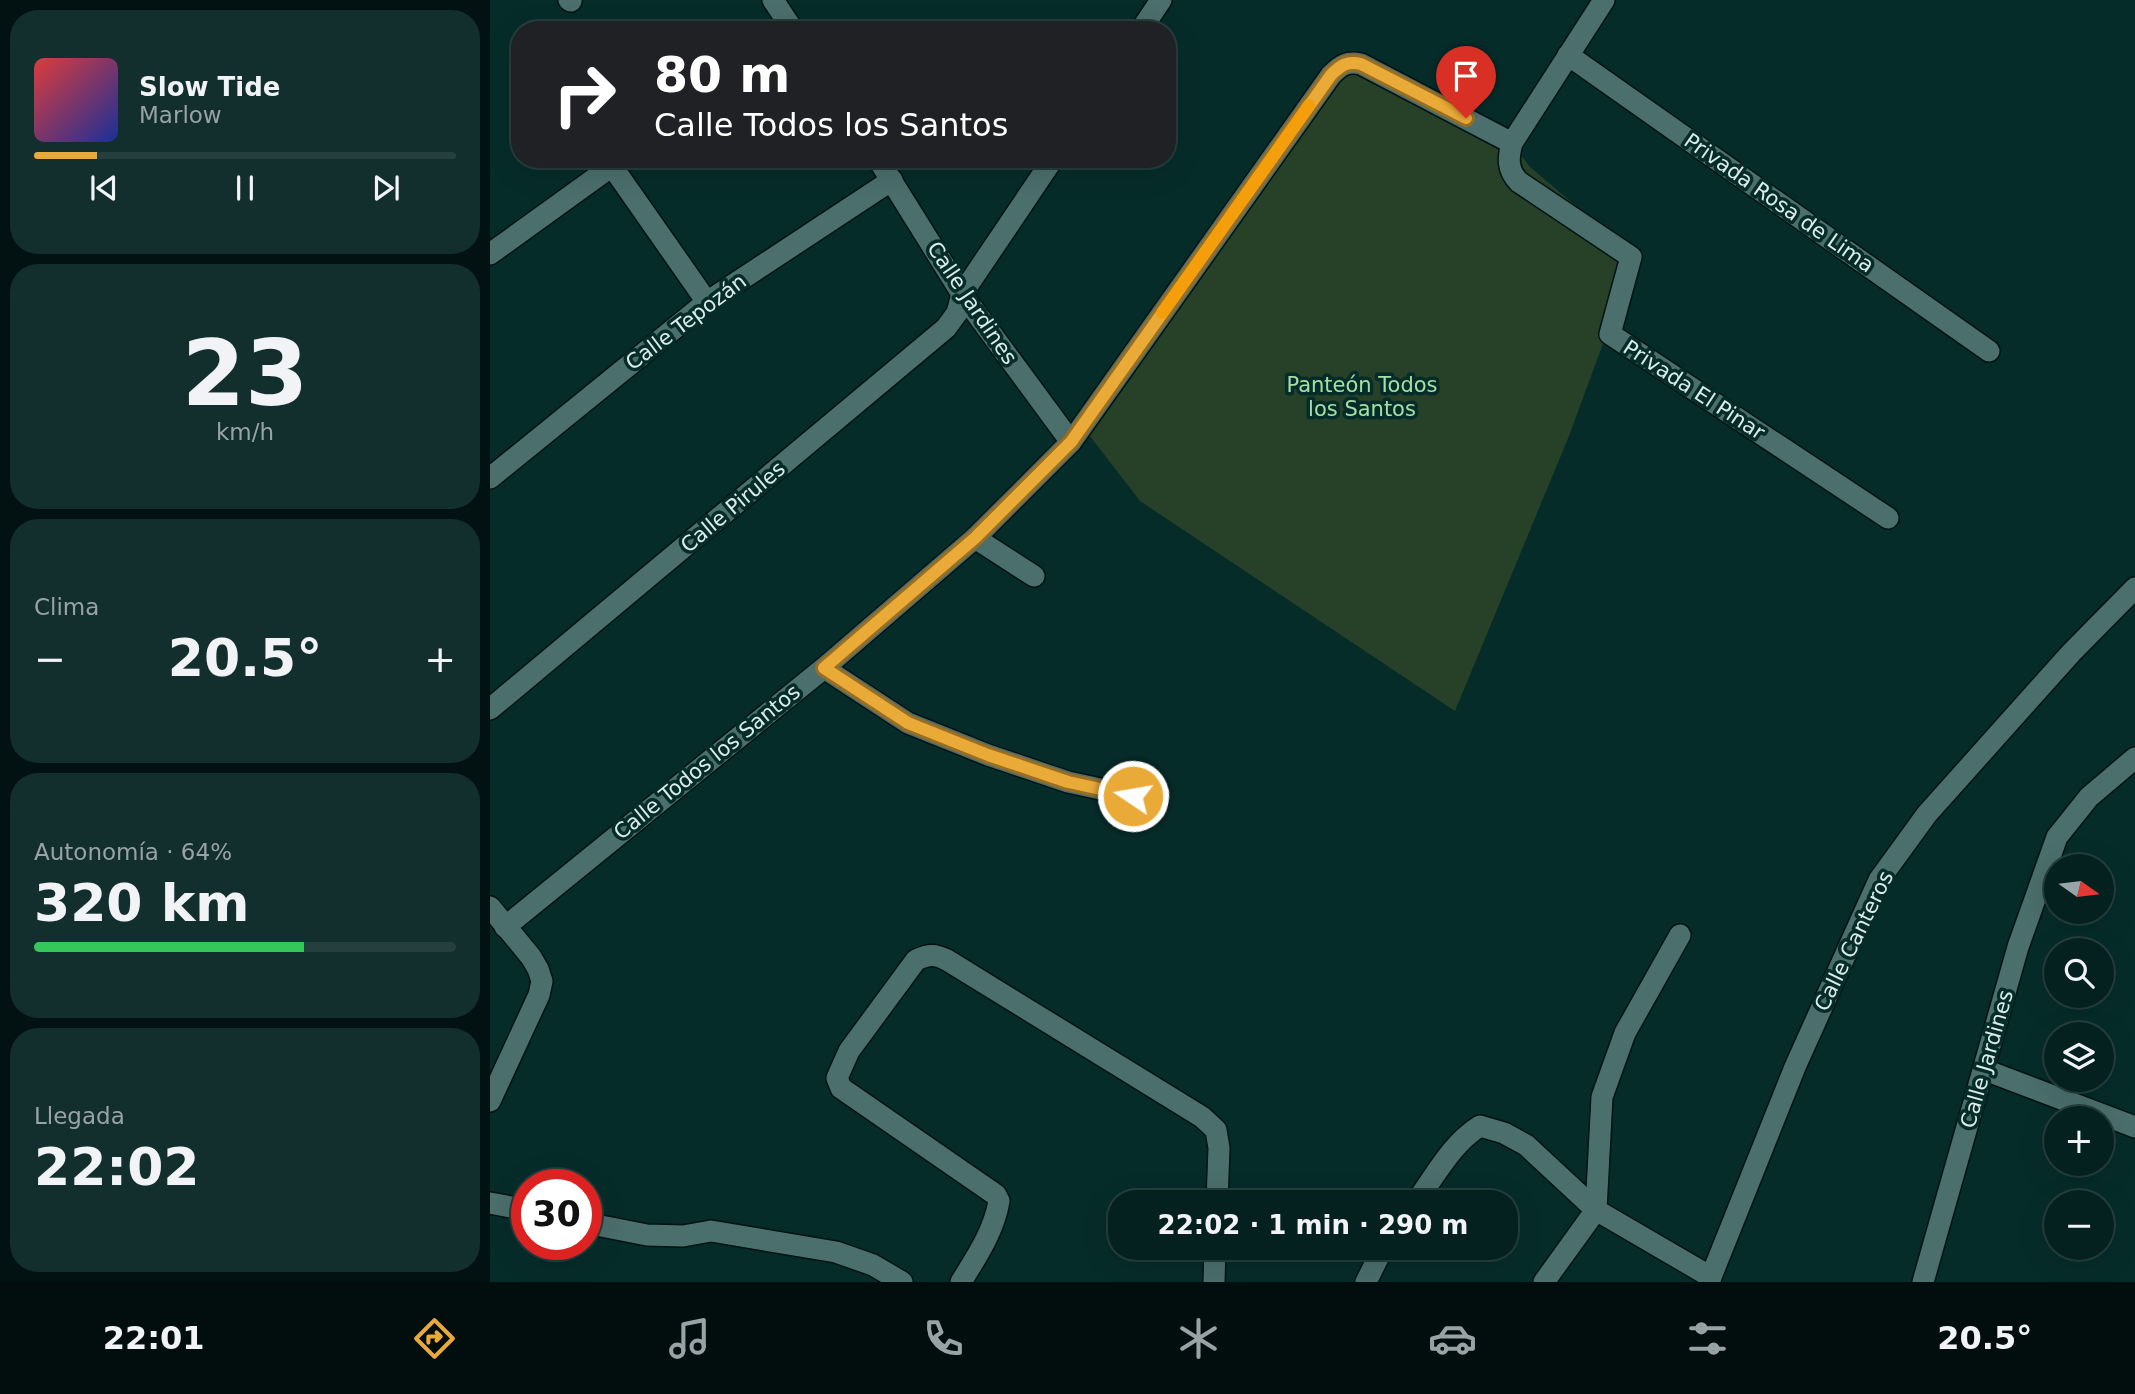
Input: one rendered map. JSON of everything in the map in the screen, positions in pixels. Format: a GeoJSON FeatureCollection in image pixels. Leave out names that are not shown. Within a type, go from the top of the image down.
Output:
{"type":"FeatureCollection","features":[{"type":"Feature","properties":{"kind":"street"},"geometry":{"type":"LineString","coordinates":[[773,0],[787,21]]}},
{"type":"Feature","properties":{"kind":"street"},"geometry":{"type":"LineString","coordinates":[[1147,21],[1161,0]]}},
{"type":"Feature","properties":{"kind":"street"},"geometry":{"type":"LineString","coordinates":[[1512,142],[1604,0]]}},
{"type":"Feature","properties":{"kind":"street","name":"Privada Rosa de Lima"},"geometry":{"type":"LineString","coordinates":[[1568,55],[1989,351]]}},
{"type":"Feature","properties":{"kind":"street","name":"Calle Todos los Santos"},"geometry":{"type":"LineString","coordinates":[[505,927],[824,668],[975,538],[1071,442],[1331,75],[1349,61],[1361,64],[1512,142]]}},
{"type":"Feature","properties":{"kind":"street","name":"Privada El Pinar"},"geometry":{"type":"LineString","coordinates":[[1512,142],[1510,167],[1518,182],[1631,257],[1610,334],[1888,518]]}},
{"type":"Feature","properties":{"kind":"street"},"geometry":{"type":"LineString","coordinates":[[490,254],[602,168]]}},
{"type":"Feature","properties":{"kind":"street"},"geometry":{"type":"LineString","coordinates":[[613,168],[707,302]]}},
{"type":"Feature","properties":{"kind":"street","name":"Calle Jardines"},"geometry":{"type":"LineString","coordinates":[[884,168],[961,294],[1071,442]]}},
{"type":"Feature","properties":{"kind":"street","name":"Calle Pirules"},"geometry":{"type":"LineString","coordinates":[[490,709],[946,328],[957,313],[961,294],[1047,168]]}},
{"type":"Feature","properties":{"kind":"street","name":"Calle Tepozán"},"geometry":{"type":"LineString","coordinates":[[490,478],[707,302],[892,180]]}},
{"type":"Feature","properties":{"kind":"street"},"geometry":{"type":"LineString","coordinates":[[975,538],[1034,576]]}},
{"type":"Feature","properties":{"kind":"street","name":"Calle Canteros"},"geometry":{"type":"LineString","coordinates":[[1710,1279],[1795,1067],[1879,880],[1927,814],[2071,653],[2135,588]]}},
{"type":"Feature","properties":{"kind":"street"},"geometry":{"type":"LineString","coordinates":[[824,668],[908,723],[988,755],[1068,782],[1133,796]]}},
{"type":"Feature","properties":{"kind":"street","name":"Calle Jardines"},"geometry":{"type":"LineString","coordinates":[[1923,1282],[2018,947],[2057,837],[2089,797],[2135,758]]}},
{"type":"Feature","properties":{"kind":"street"},"geometry":{"type":"LineString","coordinates":[[490,907],[531,957],[542,981],[539,995],[490,1101]]}},
{"type":"Feature","properties":{"kind":"street"},"geometry":{"type":"LineString","coordinates":[[1544,1282],[1596,1210],[1602,1097],[1625,1033],[1680,935]]}},
{"type":"Feature","properties":{"kind":"street"},"geometry":{"type":"LineString","coordinates":[[961,1282],[985,1243],[998,1210],[999,1201],[996,1195],[841,1088],[837,1078],[849,1051],[916,960],[927,954],[937,955],[1202,1117],[1216,1130],[1219,1148],[1217,1190]]}},
{"type":"Feature","properties":{"kind":"street"},"geometry":{"type":"LineString","coordinates":[[1985,1070],[2135,1127]]}},
{"type":"Feature","properties":{"kind":"street"},"geometry":{"type":"LineString","coordinates":[[1425,1190],[1467,1133],[1480,1126],[1504,1133],[1526,1145],[1596,1210],[1710,1279]]}},
{"type":"Feature","properties":{"kind":"street"},"geometry":{"type":"LineString","coordinates":[[490,1203],[511,1207]]}},
{"type":"Feature","properties":{"kind":"street"},"geometry":{"type":"LineString","coordinates":[[602,1226],[647,1235],[682,1236],[711,1231],[836,1252],[873,1265],[902,1282]]}},
{"type":"Feature","properties":{"kind":"street"},"geometry":{"type":"LineString","coordinates":[[1214,1282],[1215,1260]]}},
{"type":"Feature","properties":{"kind":"street"},"geometry":{"type":"LineString","coordinates":[[1366,1282],[1377,1260]]}},
{"type":"Feature","properties":{"kind":"green space","name":"Panteón Todos los Santos"},"geometry":{"type":"Polygon","coordinates":[[[1349,61],[1512,143],[1530,167],[1635,256],[1569,436],[1455,711],[1140,501],[1086,431],[1349,61]]]}},
{"type":"Feature","properties":{"kind":"slow traffic"},"geometry":{"type":"LineString","coordinates":[[1162,313],[1309,105]]}},
{"type":"Feature","properties":{"kind":"route"},"geometry":{"type":"LineString","coordinates":[[1133,796],[1068,782],[988,755],[908,723],[824,668],[975,538],[1071,442],[1339,67],[1349,61],[1361,64],[1466,118]]}}]}
